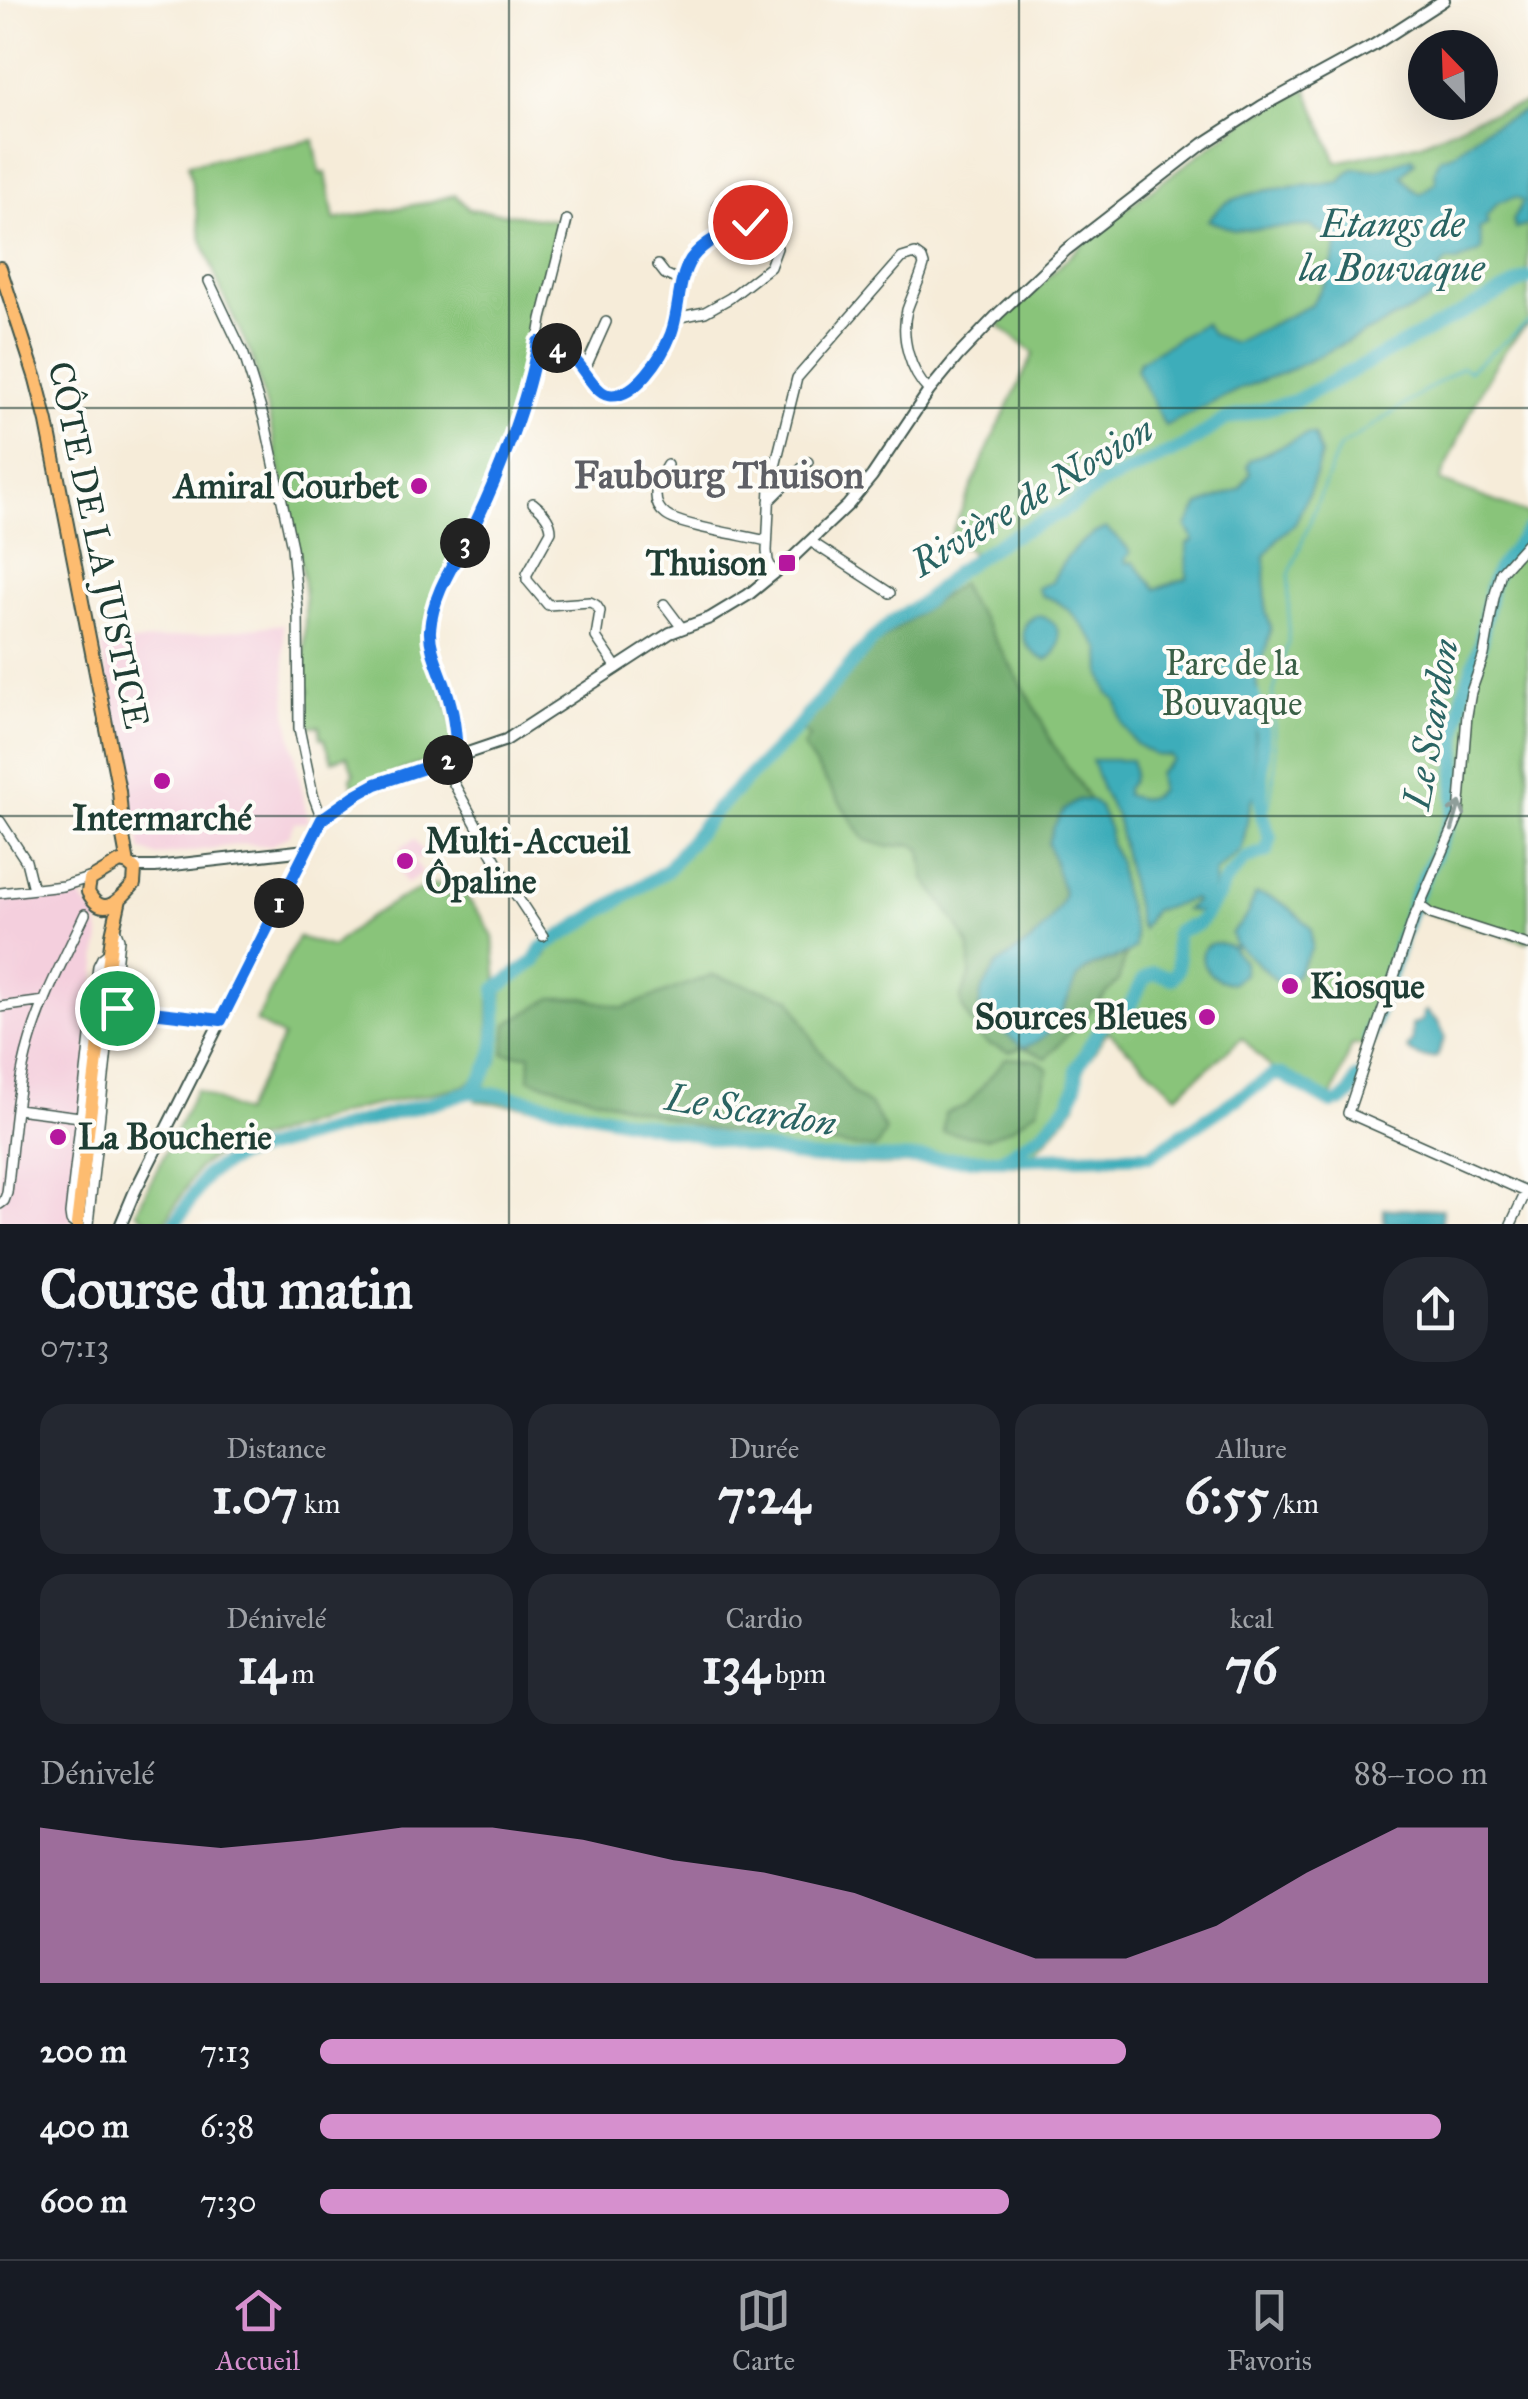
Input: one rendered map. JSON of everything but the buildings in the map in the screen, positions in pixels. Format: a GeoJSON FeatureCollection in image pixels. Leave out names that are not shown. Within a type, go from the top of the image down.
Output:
{"type":"FeatureCollection","features":[{"type":"Feature","properties":{"kind":"main road","name":"CÔTE DE LA JUSTICE"},"geometry":{"type":"LineString","coordinates":[[0,268],[47,422],[113,758],[128,869]]}},
{"type":"Feature","properties":{"kind":"main road"},"geometry":{"type":"LineString","coordinates":[[80,1223],[110,952],[128,869],[92,877],[88,887],[113,931]]}},
{"type":"Feature","properties":{"kind":"main road"},"geometry":{"type":"LineString","coordinates":[[102,906],[120,900]]}},
{"type":"Feature","properties":{"kind":"street"},"geometry":{"type":"LineString","coordinates":[[121,1224],[322,819],[376,784],[516,734],[682,628],[737,602],[774,574],[848,505],[957,357],[999,313],[1090,231],[1203,144],[1444,0]]}},
{"type":"Feature","properties":{"kind":"street"},"geometry":{"type":"LineString","coordinates":[[538,342],[564,350],[585,370],[596,390],[607,396],[634,388],[670,336],[682,282],[700,248],[761,218],[777,202]]}},
{"type":"Feature","properties":{"kind":"street"},"geometry":{"type":"LineString","coordinates":[[718,204],[740,227]]}},
{"type":"Feature","properties":{"kind":"street"},"geometry":{"type":"LineString","coordinates":[[675,318],[705,312],[770,267],[777,248],[761,218]]}},
{"type":"Feature","properties":{"kind":"street"},"geometry":{"type":"LineString","coordinates":[[457,757],[457,727],[433,653],[433,613],[437,594],[476,523],[497,474],[534,366],[568,220]]}},
{"type":"Feature","properties":{"kind":"street"},"geometry":{"type":"LineString","coordinates":[[774,574],[768,560],[767,540],[770,487],[796,378],[902,258],[916,254],[924,265],[908,309],[907,348],[920,381],[929,391]]}},
{"type":"Feature","properties":{"kind":"street"},"geometry":{"type":"LineString","coordinates":[[658,265],[665,274],[682,282]]}},
{"type":"Feature","properties":{"kind":"street"},"geometry":{"type":"LineString","coordinates":[[209,281],[244,354],[260,405],[292,547],[298,610],[299,728],[322,819]]}},
{"type":"Feature","properties":{"kind":"street"},"geometry":{"type":"LineString","coordinates":[[585,370],[606,322]]}},
{"type":"Feature","properties":{"kind":"street"},"geometry":{"type":"LineString","coordinates":[[770,501],[808,462]]}},
{"type":"Feature","properties":{"kind":"street"},"geometry":{"type":"LineString","coordinates":[[667,465],[656,482],[657,501],[664,515],[767,540]]}},
{"type":"Feature","properties":{"kind":"street"},"geometry":{"type":"LineString","coordinates":[[533,502],[552,525],[552,531],[527,574],[528,580],[548,605],[596,605],[600,611],[596,638],[617,668]]}},
{"type":"Feature","properties":{"kind":"street"},"geometry":{"type":"LineString","coordinates":[[810,541],[890,594]]}},
{"type":"Feature","properties":{"kind":"street"},"geometry":{"type":"LineString","coordinates":[[1511,1224],[1527,1192],[1348,1113],[1419,905],[1459,815],[1467,714],[1501,572],[1528,542]]}},
{"type":"Feature","properties":{"kind":"street"},"geometry":{"type":"LineString","coordinates":[[664,604],[682,628]]}},
{"type":"Feature","properties":{"kind":"street"},"geometry":{"type":"LineString","coordinates":[[442,762],[510,886],[543,936]]}},
{"type":"Feature","properties":{"kind":"street"},"geometry":{"type":"LineString","coordinates":[[0,821],[26,861],[33,889]]}},
{"type":"Feature","properties":{"kind":"street"},"geometry":{"type":"LineString","coordinates":[[128,869],[306,850]]}},
{"type":"Feature","properties":{"kind":"street"},"geometry":{"type":"LineString","coordinates":[[0,893],[63,886],[92,877]]}},
{"type":"Feature","properties":{"kind":"street"},"geometry":{"type":"LineString","coordinates":[[63,886],[89,894]]}},
{"type":"Feature","properties":{"kind":"street"},"geometry":{"type":"LineString","coordinates":[[1419,905],[1431,914],[1528,946]]}},
{"type":"Feature","properties":{"kind":"street"},"geometry":{"type":"LineString","coordinates":[[0,1204],[7,1193],[30,1040],[86,914]]}},
{"type":"Feature","properties":{"kind":"street"},"geometry":{"type":"LineString","coordinates":[[110,952],[98,966],[80,1116],[70,1220],[80,1223],[112,1008],[119,939],[113,931]]}},
{"type":"Feature","properties":{"kind":"street"},"geometry":{"type":"LineString","coordinates":[[0,1007],[45,1002]]}},
{"type":"Feature","properties":{"kind":"street"},"geometry":{"type":"LineString","coordinates":[[112,1008],[221,1020]]}},
{"type":"Feature","properties":{"kind":"street"},"geometry":{"type":"LineString","coordinates":[[18,1109],[80,1116]]}},
{"type":"Feature","properties":{"kind":"shaded area"},"geometry":{"type":"Polygon","coordinates":[[[283,624],[287,713],[308,822],[294,823],[289,835],[270,846],[245,844],[156,856],[141,850],[101,646],[283,624]]]}},
{"type":"Feature","properties":{"kind":"shaded area","name":"Multi-Accueil Ôpaline"},"geometry":{"type":"Polygon","coordinates":[[[415,839],[425,855],[417,860],[412,857],[423,873],[406,884],[393,857],[415,839]]]}},
{"type":"Feature","properties":{"kind":"shaded area"},"geometry":{"type":"Polygon","coordinates":[[[78,894],[97,918],[100,935],[71,1224],[0,1224],[0,900],[78,894]]]}},
{"type":"Feature","properties":{"kind":"green space","name":"Parc de la Bouvaque"},"geometry":{"type":"Polygon","coordinates":[[[1307,89],[1337,162],[1422,143],[1471,120],[1498,120],[1498,112],[1528,103],[1528,325],[1489,376],[1440,481],[1528,514],[1528,942],[1415,909],[1368,1045],[1352,1045],[1331,1099],[1271,1068],[1242,1038],[1177,1095],[1108,1031],[1084,1066],[1076,1105],[1020,1165],[806,1162],[534,1107],[476,1101],[497,1061],[503,987],[538,965],[547,954],[543,944],[663,867],[870,639],[923,600],[972,553],[950,537],[1034,353],[998,325],[1099,228],[1250,117],[1307,89]]]}},
{"type":"Feature","properties":{"kind":"green space"},"geometry":{"type":"Polygon","coordinates":[[[314,140],[320,174],[326,173],[334,220],[455,195],[469,209],[562,221],[530,341],[530,366],[505,445],[428,618],[429,657],[453,723],[453,748],[447,755],[353,787],[354,774],[347,756],[332,761],[324,738],[320,738],[320,726],[304,726],[304,696],[310,691],[303,681],[302,568],[268,413],[251,355],[202,240],[188,164],[314,140]]]}},
{"type":"Feature","properties":{"kind":"green space"},"geometry":{"type":"Polygon","coordinates":[[[961,583],[965,596],[1030,698],[1052,743],[1090,800],[1078,800],[1048,842],[1062,884],[1060,907],[1037,936],[997,965],[1055,1026],[1079,975],[1126,955],[1118,981],[1046,1058],[1023,1047],[1010,1052],[979,1036],[962,1007],[961,997],[970,976],[970,948],[925,879],[921,849],[911,844],[889,847],[865,840],[803,747],[809,736],[801,730],[876,644],[961,583]]]}},
{"type":"Feature","properties":{"kind":"green space"},"geometry":{"type":"Polygon","coordinates":[[[437,884],[452,899],[462,892],[493,937],[497,981],[489,1001],[489,1051],[479,1075],[464,1086],[358,1109],[224,1150],[199,1167],[164,1224],[153,1224],[136,1212],[196,1090],[243,1113],[283,1037],[256,1022],[298,937],[332,947],[381,910],[437,884]]]}},
{"type":"Feature","properties":{"kind":"green space"},"geometry":{"type":"Polygon","coordinates":[[[712,975],[791,998],[815,1044],[854,1094],[871,1106],[886,1131],[875,1149],[708,1129],[529,1079],[530,1055],[504,1054],[507,1024],[552,998],[584,998],[623,1008],[712,975]]]}},
{"type":"Feature","properties":{"kind":"green space"},"geometry":{"type":"Polygon","coordinates":[[[1006,1058],[1036,1060],[1048,1069],[1038,1109],[1012,1128],[987,1138],[943,1132],[945,1113],[966,1106],[1006,1058]]]}},
{"type":"Feature","properties":{"kind":"water","name":"Etangs de la Bouvaque"},"geometry":{"type":"Polygon","coordinates":[[[1528,110],[1528,225],[1516,229],[1513,221],[1523,201],[1516,197],[1498,202],[1486,217],[1488,224],[1479,229],[1480,252],[1457,262],[1447,261],[1439,270],[1447,281],[1445,288],[1427,302],[1165,426],[1136,370],[1140,361],[1204,323],[1212,334],[1233,343],[1311,305],[1328,278],[1338,242],[1310,226],[1234,230],[1208,220],[1221,206],[1268,190],[1340,182],[1354,169],[1378,169],[1412,158],[1415,162],[1402,175],[1420,194],[1436,182],[1440,158],[1453,154],[1484,129],[1528,110]]]}},
{"type":"Feature","properties":{"kind":"water"},"geometry":{"type":"Polygon","coordinates":[[[1307,434],[1314,435],[1321,455],[1312,485],[1295,524],[1265,556],[1266,612],[1271,627],[1256,674],[1256,793],[1242,849],[1215,872],[1213,894],[1199,912],[1185,910],[1194,899],[1153,911],[1142,929],[1116,816],[1092,760],[1131,760],[1133,775],[1126,795],[1140,799],[1160,790],[1158,773],[1173,760],[1136,744],[1122,724],[1117,701],[1109,694],[1102,675],[1101,649],[1068,610],[1042,596],[1037,588],[1052,582],[1074,549],[1106,528],[1128,549],[1126,563],[1133,562],[1156,589],[1187,578],[1187,544],[1194,541],[1187,526],[1199,505],[1240,489],[1250,473],[1250,460],[1307,434]]]}},
{"type":"Feature","properties":{"kind":"water"},"geometry":{"type":"Polygon","coordinates":[[[1036,616],[1051,621],[1059,634],[1057,648],[1046,660],[1024,640],[1025,627],[1036,616]]]}},
{"type":"Feature","properties":{"kind":"water"},"geometry":{"type":"Polygon","coordinates":[[[1078,800],[1090,800],[1099,806],[1109,828],[1135,948],[1084,971],[1054,1025],[1041,1039],[1023,1047],[988,1021],[979,1007],[981,993],[997,965],[1033,940],[1061,904],[1064,893],[1048,843],[1063,811],[1078,800]]]}},
{"type":"Feature","properties":{"kind":"water"},"geometry":{"type":"Polygon","coordinates":[[[1255,894],[1279,902],[1299,916],[1311,928],[1312,948],[1295,977],[1277,981],[1237,945],[1233,950],[1244,961],[1244,974],[1232,983],[1219,980],[1204,966],[1204,950],[1218,943],[1235,945],[1231,933],[1240,925],[1255,894]]]}},
{"type":"Feature","properties":{"kind":"water"},"geometry":{"type":"Polygon","coordinates":[[[1426,1011],[1438,1022],[1445,1037],[1437,1057],[1420,1057],[1407,1049],[1412,1041],[1412,1025],[1422,1020],[1426,1011]]]}},
{"type":"Feature","properties":{"kind":"water"},"geometry":{"type":"Polygon","coordinates":[[[1384,1209],[1442,1209],[1442,1224],[1384,1224],[1384,1209]]]}},
{"type":"Feature","properties":{"kind":"waterway","name":"Rivière de Novion"},"geometry":{"type":"LineString","coordinates":[[470,1092],[492,1056],[496,989],[535,961],[542,948],[666,871],[714,812],[794,731],[871,641],[925,601],[957,571],[1004,540],[1062,512],[1101,484],[1185,446],[1226,419],[1295,401],[1528,278]]}},
{"type":"Feature","properties":{"kind":"waterway"},"geometry":{"type":"LineString","coordinates":[[1269,807],[1275,768],[1273,694],[1288,643],[1289,575],[1339,448],[1462,367],[1469,371],[1528,322]]}},
{"type":"Feature","properties":{"kind":"waterway","name":"Le Scardon"},"geometry":{"type":"LineString","coordinates":[[1369,1038],[1414,899],[1454,806],[1458,724],[1491,587],[1497,570],[1528,530]]}},
{"type":"Feature","properties":{"kind":"waterway"},"geometry":{"type":"LineString","coordinates":[[1001,1159],[1043,1133],[1070,1102],[1077,1068],[1101,1026],[1127,1011],[1144,979],[1154,973],[1172,978],[1178,967],[1177,931],[1198,924],[1223,884],[1245,859],[1267,851],[1270,838],[1261,800],[1263,731],[1253,695]]}},
{"type":"Feature","properties":{"kind":"waterway","name":"Le Scardon"},"geometry":{"type":"LineString","coordinates":[[175,1224],[207,1174],[238,1156],[470,1092],[503,1095],[810,1158],[1151,1155],[1273,1075],[1282,1075],[1332,1103]]}},
{"type":"Feature","properties":{"kind":"waterway","name":"Le Scardon"},"geometry":{"type":"LineString","coordinates":[[1342,1101],[1357,1078]]}},
{"type":"Feature","properties":{"kind":"place","name":"Amiral Courbet"},"geometry":{"type":"Point","coordinates":[419,486]}},
{"type":"Feature","properties":{"kind":"place","name":"Thuison"},"geometry":{"type":"Point","coordinates":[787,563]}},
{"type":"Feature","properties":{"kind":"place","name":"Intermarché"},"geometry":{"type":"Point","coordinates":[162,781]}},
{"type":"Feature","properties":{"kind":"place","name":"Multi-Accueil Ôpaline"},"geometry":{"type":"Point","coordinates":[405,861]}},
{"type":"Feature","properties":{"kind":"place","name":"Kiosque"},"geometry":{"type":"Point","coordinates":[1290,986]}},
{"type":"Feature","properties":{"kind":"place","name":"Sources Bleues"},"geometry":{"type":"Point","coordinates":[1207,1017]}},
{"type":"Feature","properties":{"kind":"place","name":"La Boucherie"},"geometry":{"type":"Point","coordinates":[58,1137]}},
{"type":"Feature","properties":{"kind":"district","name":"Faubourg Thuison"},"geometry":{"type":"Point","coordinates":[719,475]}},
{"type":"Feature","properties":{"kind":"route"},"geometry":{"type":"LineString","coordinates":[[117,1008],[221,1020],[322,819],[376,784],[457,757],[457,727],[433,653],[433,613],[437,594],[476,523],[497,474],[534,366],[538,342],[564,350],[585,370],[596,390],[607,396],[634,388],[670,336],[690,262],[700,248],[750,222]]}}]}
